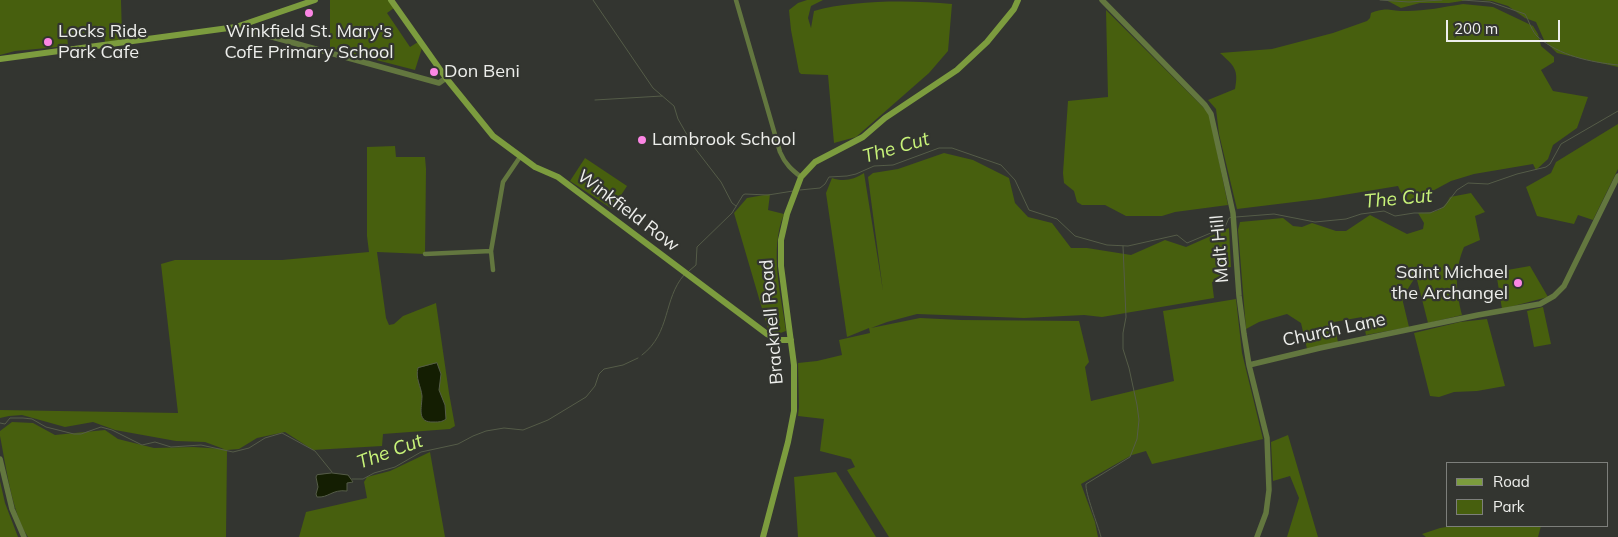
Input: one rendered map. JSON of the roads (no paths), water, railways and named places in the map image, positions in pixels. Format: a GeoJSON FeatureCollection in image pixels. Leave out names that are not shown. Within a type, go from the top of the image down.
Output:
{"type":"FeatureCollection","features":[{"type":"Feature","properties":{"kind":"main road"},"geometry":{"type":"LineString","coordinates":[[0,59],[236,27],[315,0]]}},
{"type":"Feature","properties":{"kind":"main road","name":"Winkfield Row"},"geometry":{"type":"LineString","coordinates":[[391,0],[446,78],[493,136],[534,167],[558,177],[767,334],[779,340],[791,340]]}},
{"type":"Feature","properties":{"kind":"main road","name":"Bracknell Road"},"geometry":{"type":"LineString","coordinates":[[763,537],[788,442],[794,411],[794,365],[781,266],[781,240],[787,214],[801,178],[816,162],[863,137],[885,118],[957,70],[987,42],[1014,9],[1018,0]]}},
{"type":"Feature","properties":{"kind":"street"},"geometry":{"type":"LineString","coordinates":[[736,0],[780,152],[783,160],[801,178]]}},
{"type":"Feature","properties":{"kind":"street","name":"Malt Hill"},"geometry":{"type":"LineString","coordinates":[[1102,0],[1211,114],[1233,217],[1239,296],[1249,365],[1267,438],[1269,475],[1266,514],[1258,537]]}},
{"type":"Feature","properties":{"kind":"street","name":"Winkfield Row"},"geometry":{"type":"LineString","coordinates":[[236,27],[439,83],[458,91]]}},
{"type":"Feature","properties":{"kind":"street"},"geometry":{"type":"LineString","coordinates":[[439,83],[446,78]]}},
{"type":"Feature","properties":{"kind":"street"},"geometry":{"type":"LineString","coordinates":[[494,270],[491,251],[503,182],[520,157]]}},
{"type":"Feature","properties":{"kind":"street","name":"Church Lane"},"geometry":{"type":"LineString","coordinates":[[1249,365],[1472,316],[1540,304],[1554,296],[1564,286],[1618,176]]}},
{"type":"Feature","properties":{"kind":"street"},"geometry":{"type":"LineString","coordinates":[[425,254],[491,251]]}},
{"type":"Feature","properties":{"kind":"street"},"geometry":{"type":"LineString","coordinates":[[0,459],[12,509],[24,537]]}},
{"type":"Feature","properties":{"kind":"waterway"},"geometry":{"type":"LineString","coordinates":[[593,0],[653,88],[674,106],[678,119],[694,147],[721,182],[732,203],[736,206]]}},
{"type":"Feature","properties":{"kind":"waterway"},"geometry":{"type":"LineString","coordinates":[[1380,0],[1409,2],[1442,0]]}},
{"type":"Feature","properties":{"kind":"waterway"},"geometry":{"type":"LineString","coordinates":[[1462,0],[1490,2],[1525,14],[1536,35],[1556,49],[1586,60],[1618,65]]}},
{"type":"Feature","properties":{"kind":"waterway"},"geometry":{"type":"LineString","coordinates":[[595,100],[662,96]]}},
{"type":"Feature","properties":{"kind":"waterway","name":"The Cut"},"geometry":{"type":"LineString","coordinates":[[1236,217],[1274,214],[1315,222],[1346,219],[1361,214],[1384,211],[1395,216],[1430,213],[1444,207],[1457,190],[1468,183],[1488,184],[1546,167],[1550,164],[1561,144],[1618,111]]}},
{"type":"Feature","properties":{"kind":"waterway","name":"The Cut"},"geometry":{"type":"LineString","coordinates":[[800,190],[820,188],[829,177],[856,174],[874,166],[893,165],[939,148],[952,148],[1001,165],[1015,180],[1029,210],[1057,219],[1075,236],[1107,245],[1128,246],[1177,235],[1187,243],[1225,227],[1229,218],[1232,217]]}},
{"type":"Feature","properties":{"kind":"waterway","name":"The Cut"},"geometry":{"type":"LineString","coordinates":[[689,271],[696,265],[697,247],[732,213],[743,195],[768,195],[793,191]]}},
{"type":"Feature","properties":{"kind":"waterway"},"geometry":{"type":"LineString","coordinates":[[1101,537],[1086,484],[1130,457],[1137,439],[1139,420],[1129,368],[1123,349],[1126,317],[1123,246]]}},
{"type":"Feature","properties":{"kind":"waterway","name":"The Cut"},"geometry":{"type":"LineString","coordinates":[[642,355],[658,337],[677,284],[684,275]]}},
{"type":"Feature","properties":{"kind":"waterway","name":"The Cut"},"geometry":{"type":"LineString","coordinates":[[352,479],[363,479],[374,473],[395,467],[421,452],[458,444],[486,431],[504,428],[523,430],[548,420],[586,397],[595,386],[599,374],[604,369],[623,365],[638,358]]}},
{"type":"Feature","properties":{"kind":"waterway","name":"The Cut"},"geometry":{"type":"LineString","coordinates":[[0,423],[5,424],[10,418],[32,419],[46,427],[74,434],[81,434],[101,427],[112,430],[142,445],[155,442],[171,447],[201,445],[233,452],[249,448],[265,438],[282,433],[315,451],[332,472]]}},
{"type":"Feature","properties":{"kind":"place","name":"Winkfield St. Mary's CofE Primary School"},"geometry":{"type":"Point","coordinates":[309,13]}},
{"type":"Feature","properties":{"kind":"place","name":"Locks Ride Park Cafe"},"geometry":{"type":"Point","coordinates":[48,42]}},
{"type":"Feature","properties":{"kind":"place","name":"Don Beni"},"geometry":{"type":"Point","coordinates":[434,72]}},
{"type":"Feature","properties":{"kind":"place","name":"Lambrook School"},"geometry":{"type":"Point","coordinates":[642,140]}},
{"type":"Feature","properties":{"kind":"place","name":"Saint Michael the Archangel"},"geometry":{"type":"Point","coordinates":[1518,283]}}]}
